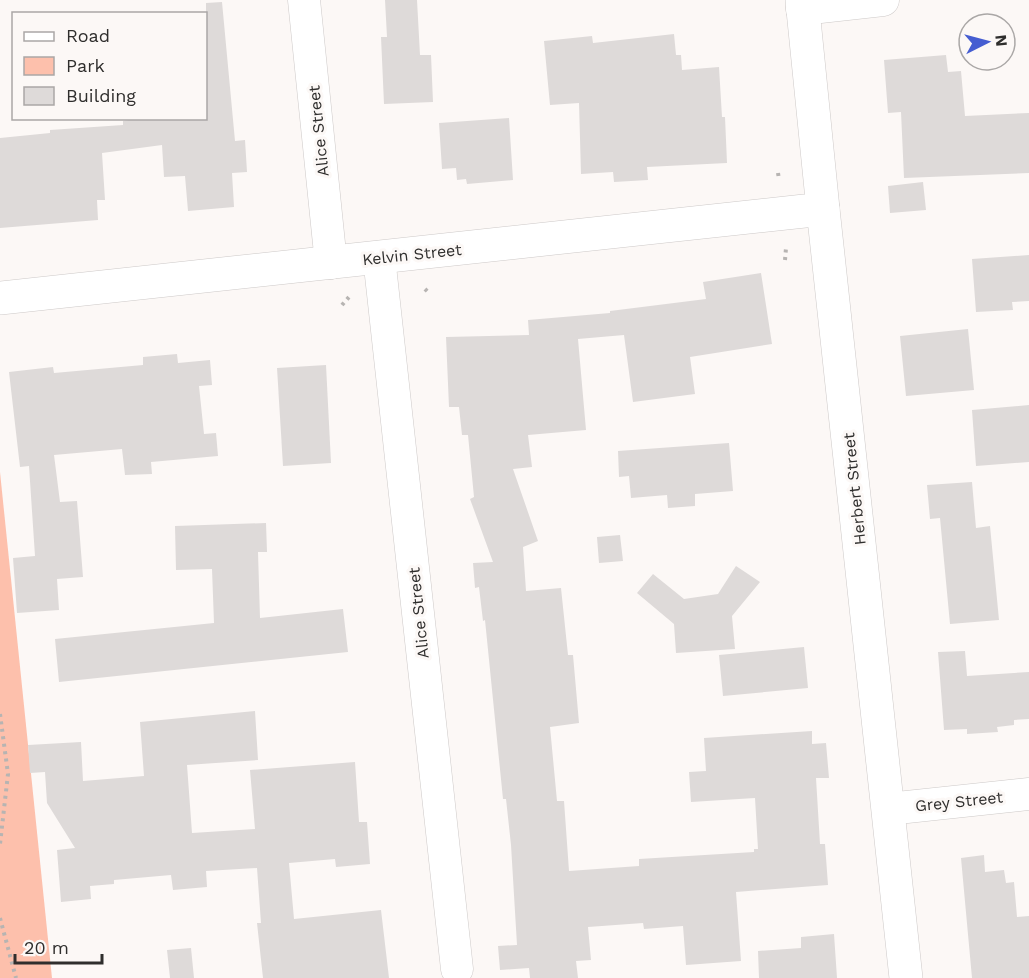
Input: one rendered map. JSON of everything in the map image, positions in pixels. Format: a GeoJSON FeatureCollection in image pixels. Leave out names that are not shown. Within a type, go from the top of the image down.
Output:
{"type":"FeatureCollection","features":[{"type":"Feature","properties":{"kind":"main road","name":"Herbert Street"},"geometry":{"type":"LineString","coordinates":[[802,4],[906,978]]}},
{"type":"Feature","properties":{"kind":"main road","name":"Kelvin Street"},"geometry":{"type":"LineString","coordinates":[[0,298],[823,209]]}},
{"type":"Feature","properties":{"kind":"street","name":"Alice Street"},"geometry":{"type":"LineString","coordinates":[[304,0],[331,262]]}},
{"type":"Feature","properties":{"kind":"street"},"geometry":{"type":"LineString","coordinates":[[802,4],[883,0]]}},
{"type":"Feature","properties":{"kind":"street","name":"Alice Street"},"geometry":{"type":"LineString","coordinates":[[379,257],[457,969]]}},
{"type":"Feature","properties":{"kind":"street","name":"Grey Street"},"geometry":{"type":"LineString","coordinates":[[888,809],[1029,794]]}},
{"type":"Feature","properties":{"kind":"path"},"geometry":{"type":"LineString","coordinates":[[778,173],[779,179]]}},
{"type":"Feature","properties":{"kind":"path"},"geometry":{"type":"LineString","coordinates":[[785,260],[786,248]]}},
{"type":"Feature","properties":{"kind":"path"},"geometry":{"type":"LineString","coordinates":[[342,305],[349,297]]}},
{"type":"Feature","properties":{"kind":"path"},"geometry":{"type":"LineString","coordinates":[[0,714],[8,774],[0,844]]}},
{"type":"Feature","properties":{"kind":"path"},"geometry":{"type":"LineString","coordinates":[[0,918],[16,978]]}},
{"type":"Feature","properties":{"kind":"green space"},"geometry":{"type":"Polygon","coordinates":[[[0,472],[52,978],[0,978],[0,472]]]}},
{"type":"Feature","properties":{"kind":"building"},"geometry":{"type":"Polygon","coordinates":[[[385,0],[417,0],[420,55],[431,55],[433,102],[384,104],[381,37],[387,37],[385,0]]]}},
{"type":"Feature","properties":{"kind":"building"},"geometry":{"type":"Polygon","coordinates":[[[222,2],[235,141],[245,140],[247,172],[232,173],[234,207],[188,211],[185,176],[164,177],[162,145],[102,153],[105,200],[97,200],[98,220],[0,228],[0,138],[50,133],[50,130],[123,125],[123,121],[129,120],[207,120],[206,3],[222,2]]]}},
{"type":"Feature","properties":{"kind":"building"},"geometry":{"type":"Polygon","coordinates":[[[674,34],[676,55],[681,55],[682,70],[719,67],[722,117],[725,117],[727,163],[647,167],[648,180],[614,182],[613,172],[581,174],[579,103],[550,105],[544,41],[592,36],[593,43],[674,34]]]}},
{"type":"Feature","properties":{"kind":"building"},"geometry":{"type":"Polygon","coordinates":[[[946,55],[948,72],[961,72],[965,116],[1029,113],[1029,173],[904,178],[901,112],[888,113],[884,60],[946,55]]]}},
{"type":"Feature","properties":{"kind":"building"},"geometry":{"type":"Polygon","coordinates":[[[509,118],[513,180],[467,184],[466,179],[457,180],[456,168],[442,169],[439,123],[509,118]]]}},
{"type":"Feature","properties":{"kind":"building"},"geometry":{"type":"Polygon","coordinates":[[[923,182],[926,210],[890,213],[888,186],[923,182]]]}},
{"type":"Feature","properties":{"kind":"building"},"geometry":{"type":"Polygon","coordinates":[[[1029,255],[1029,301],[1012,302],[1013,310],[976,312],[972,259],[1029,255]]]}},
{"type":"Feature","properties":{"kind":"building"},"geometry":{"type":"Polygon","coordinates":[[[761,273],[772,344],[690,357],[695,394],[633,402],[624,335],[578,339],[586,430],[528,435],[532,467],[513,469],[538,541],[523,547],[526,591],[561,588],[568,655],[573,655],[579,723],[550,727],[557,801],[564,801],[569,871],[639,866],[639,859],[754,852],[754,849],[758,849],[755,798],[691,802],[689,772],[706,771],[704,738],[812,731],[812,744],[826,743],[829,778],[816,778],[820,844],[825,844],[828,885],[736,892],[741,961],[686,965],[683,926],[644,929],[643,923],[588,927],[591,960],[576,961],[578,978],[530,978],[529,968],[500,970],[498,946],[517,945],[511,845],[506,799],[503,799],[485,620],[483,621],[479,587],[475,588],[473,563],[493,562],[470,499],[474,497],[468,435],[462,435],[459,407],[449,407],[446,337],[529,335],[528,320],[610,313],[610,311],[706,299],[703,282],[761,273]]]}},
{"type":"Feature","properties":{"kind":"building"},"geometry":{"type":"Polygon","coordinates":[[[968,329],[974,390],[906,396],[900,336],[968,329]]]}},
{"type":"Feature","properties":{"kind":"building"},"geometry":{"type":"Polygon","coordinates":[[[177,354],[178,363],[210,360],[212,385],[199,386],[204,434],[216,433],[218,456],[151,462],[152,474],[125,475],[122,449],[54,455],[60,502],[77,501],[83,577],[57,579],[59,610],[17,613],[13,558],[35,556],[29,466],[20,467],[9,372],[53,367],[54,373],[143,365],[143,357],[177,354]]]}},
{"type":"Feature","properties":{"kind":"building"},"geometry":{"type":"Polygon","coordinates":[[[326,365],[331,463],[283,466],[277,368],[326,365]]]}},
{"type":"Feature","properties":{"kind":"building"},"geometry":{"type":"Polygon","coordinates":[[[1029,405],[1029,462],[976,466],[972,410],[1029,405]]]}},
{"type":"Feature","properties":{"kind":"building"},"geometry":{"type":"Polygon","coordinates":[[[729,443],[733,491],[695,494],[695,506],[668,508],[667,495],[631,498],[629,476],[619,477],[618,451],[729,443]]]}},
{"type":"Feature","properties":{"kind":"building"},"geometry":{"type":"Polygon","coordinates":[[[972,482],[976,528],[990,526],[999,620],[950,624],[940,518],[930,519],[927,485],[972,482]]]}},
{"type":"Feature","properties":{"kind":"building"},"geometry":{"type":"Polygon","coordinates":[[[266,523],[267,552],[258,552],[260,618],[343,609],[348,652],[59,682],[55,639],[214,623],[212,569],[176,570],[175,526],[266,523]]]}},
{"type":"Feature","properties":{"kind":"building"},"geometry":{"type":"Polygon","coordinates":[[[620,535],[623,561],[599,563],[597,537],[620,535]]]}},
{"type":"Feature","properties":{"kind":"building"},"geometry":{"type":"Polygon","coordinates":[[[736,566],[760,582],[732,616],[735,649],[676,653],[674,624],[637,593],[653,574],[684,599],[718,594],[736,566]]]}},
{"type":"Feature","properties":{"kind":"building"},"geometry":{"type":"Polygon","coordinates":[[[804,647],[808,688],[723,696],[719,655],[804,647]]]}},
{"type":"Feature","properties":{"kind":"building"},"geometry":{"type":"Polygon","coordinates":[[[965,651],[967,676],[1029,672],[1029,719],[1014,720],[1014,725],[997,727],[998,732],[967,734],[967,729],[944,730],[938,652],[965,651]]]}},
{"type":"Feature","properties":{"kind":"building"},"geometry":{"type":"Polygon","coordinates":[[[255,711],[258,760],[187,765],[192,833],[255,829],[250,770],[355,762],[359,822],[367,822],[370,864],[336,867],[335,859],[289,863],[294,919],[381,910],[389,978],[263,978],[257,923],[261,923],[257,868],[206,871],[207,887],[173,890],[171,875],[114,880],[114,884],[90,886],[91,899],[61,902],[57,850],[75,848],[47,803],[45,772],[30,773],[28,745],[81,742],[83,781],[144,776],[140,722],[255,711]]]}},
{"type":"Feature","properties":{"kind":"building"},"geometry":{"type":"Polygon","coordinates":[[[984,855],[985,872],[1004,870],[1006,883],[1014,882],[1017,917],[1029,916],[1029,978],[972,978],[961,858],[984,855]]]}},
{"type":"Feature","properties":{"kind":"building"},"geometry":{"type":"Polygon","coordinates":[[[834,934],[837,978],[759,978],[758,951],[801,948],[801,937],[834,934]]]}},
{"type":"Feature","properties":{"kind":"building"},"geometry":{"type":"Polygon","coordinates":[[[191,948],[194,978],[170,978],[167,950],[191,948]]]}}]}
